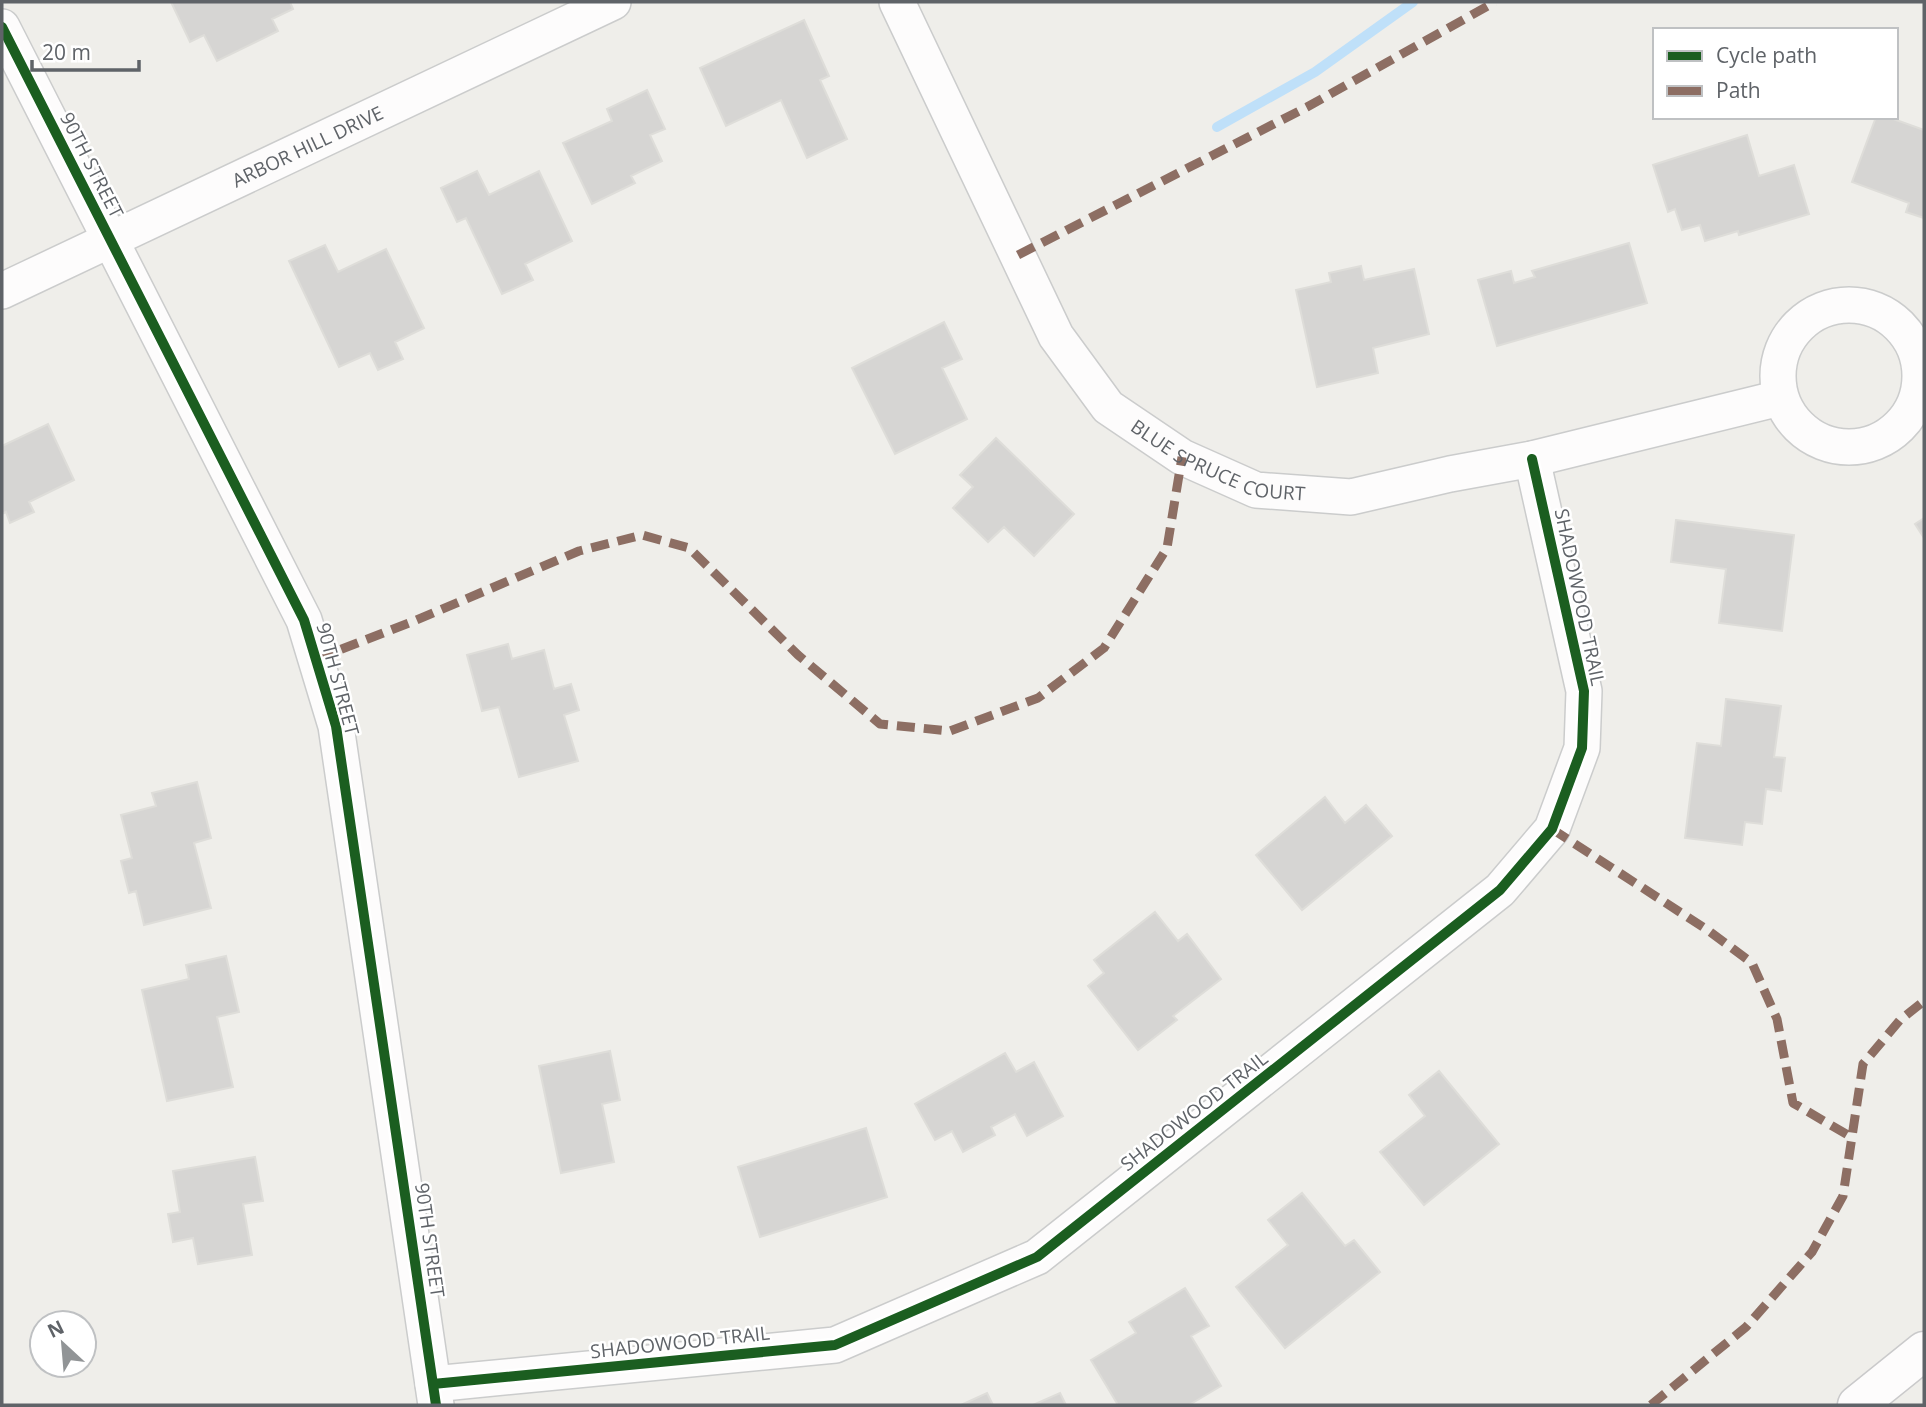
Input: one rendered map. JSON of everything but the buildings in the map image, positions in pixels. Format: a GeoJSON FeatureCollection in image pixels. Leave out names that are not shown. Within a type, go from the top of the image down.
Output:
{"type":"FeatureCollection","features":[{"type":"Feature","properties":{"kind":"main road"},"geometry":{"type":"LineString","coordinates":[[1857,1405],[1924,1351]]}},
{"type":"Feature","properties":{"kind":"street","name":"ARBOR HILL DRIVE"},"geometry":{"type":"LineString","coordinates":[[2,291],[613,2]]}},
{"type":"Feature","properties":{"kind":"street","name":"BLUE SPRUCE COURT"},"geometry":{"type":"LineString","coordinates":[[897,2],[1056,336],[1108,407],[1182,457],[1256,490],[1352,496],[1532,459],[1780,398]]}},
{"type":"Feature","properties":{"kind":"street","name":"90TH STREET"},"geometry":{"type":"LineString","coordinates":[[2,27],[304,620],[336,726],[435,1394]]}},
{"type":"Feature","properties":{"kind":"street"},"geometry":{"type":"LineString","coordinates":[[1839,306],[1863,306],[1875,310],[1886,315],[1905,331],[1917,353],[1920,377],[1917,399],[1906,419],[1890,434],[1870,445],[1848,448],[1826,444],[1806,433],[1790,418],[1780,398],[1777,373],[1783,349],[1796,328],[1815,313],[1839,306]]}},
{"type":"Feature","properties":{"kind":"street","name":"SHADOWOOD TRAIL"},"geometry":{"type":"LineString","coordinates":[[435,1394],[835,1345],[1037,1257],[1500,890],[1552,829],[1581,748],[1584,691],[1532,459]]}},
{"type":"Feature","properties":{"kind":"waterway"},"geometry":{"type":"LineString","coordinates":[[1217,127],[1315,72],[1413,2]]}},
{"type":"Feature","properties":{"kind":"marked path"},"geometry":{"type":"LineString","coordinates":[[1018,255],[1307,107],[1495,2]]}},
{"type":"Feature","properties":{"kind":"marked path"},"geometry":{"type":"LineString","coordinates":[[316,659],[579,551],[642,535],[689,548],[798,655],[880,724],[950,731],[1038,698],[1104,648],[1167,548],[1182,457]]}},
{"type":"Feature","properties":{"kind":"marked path"},"geometry":{"type":"LineString","coordinates":[[1552,829],[1709,931],[1752,963],[1777,1019],[1793,1103],[1853,1138]]}},
{"type":"Feature","properties":{"kind":"marked path"},"geometry":{"type":"LineString","coordinates":[[1651,1405],[1746,1327],[1812,1252],[1843,1196],[1863,1064],[1900,1020],[1924,1001]]}},
{"type":"Feature","properties":{"kind":"cycle path"},"geometry":{"type":"LineString","coordinates":[[2,27],[304,620],[336,726],[436,1405]]}},
{"type":"Feature","properties":{"kind":"cycle path"},"geometry":{"type":"LineString","coordinates":[[433,1384],[835,1345],[1037,1257],[1500,890],[1552,829],[1582,748],[1584,691],[1532,459]]}}]}
